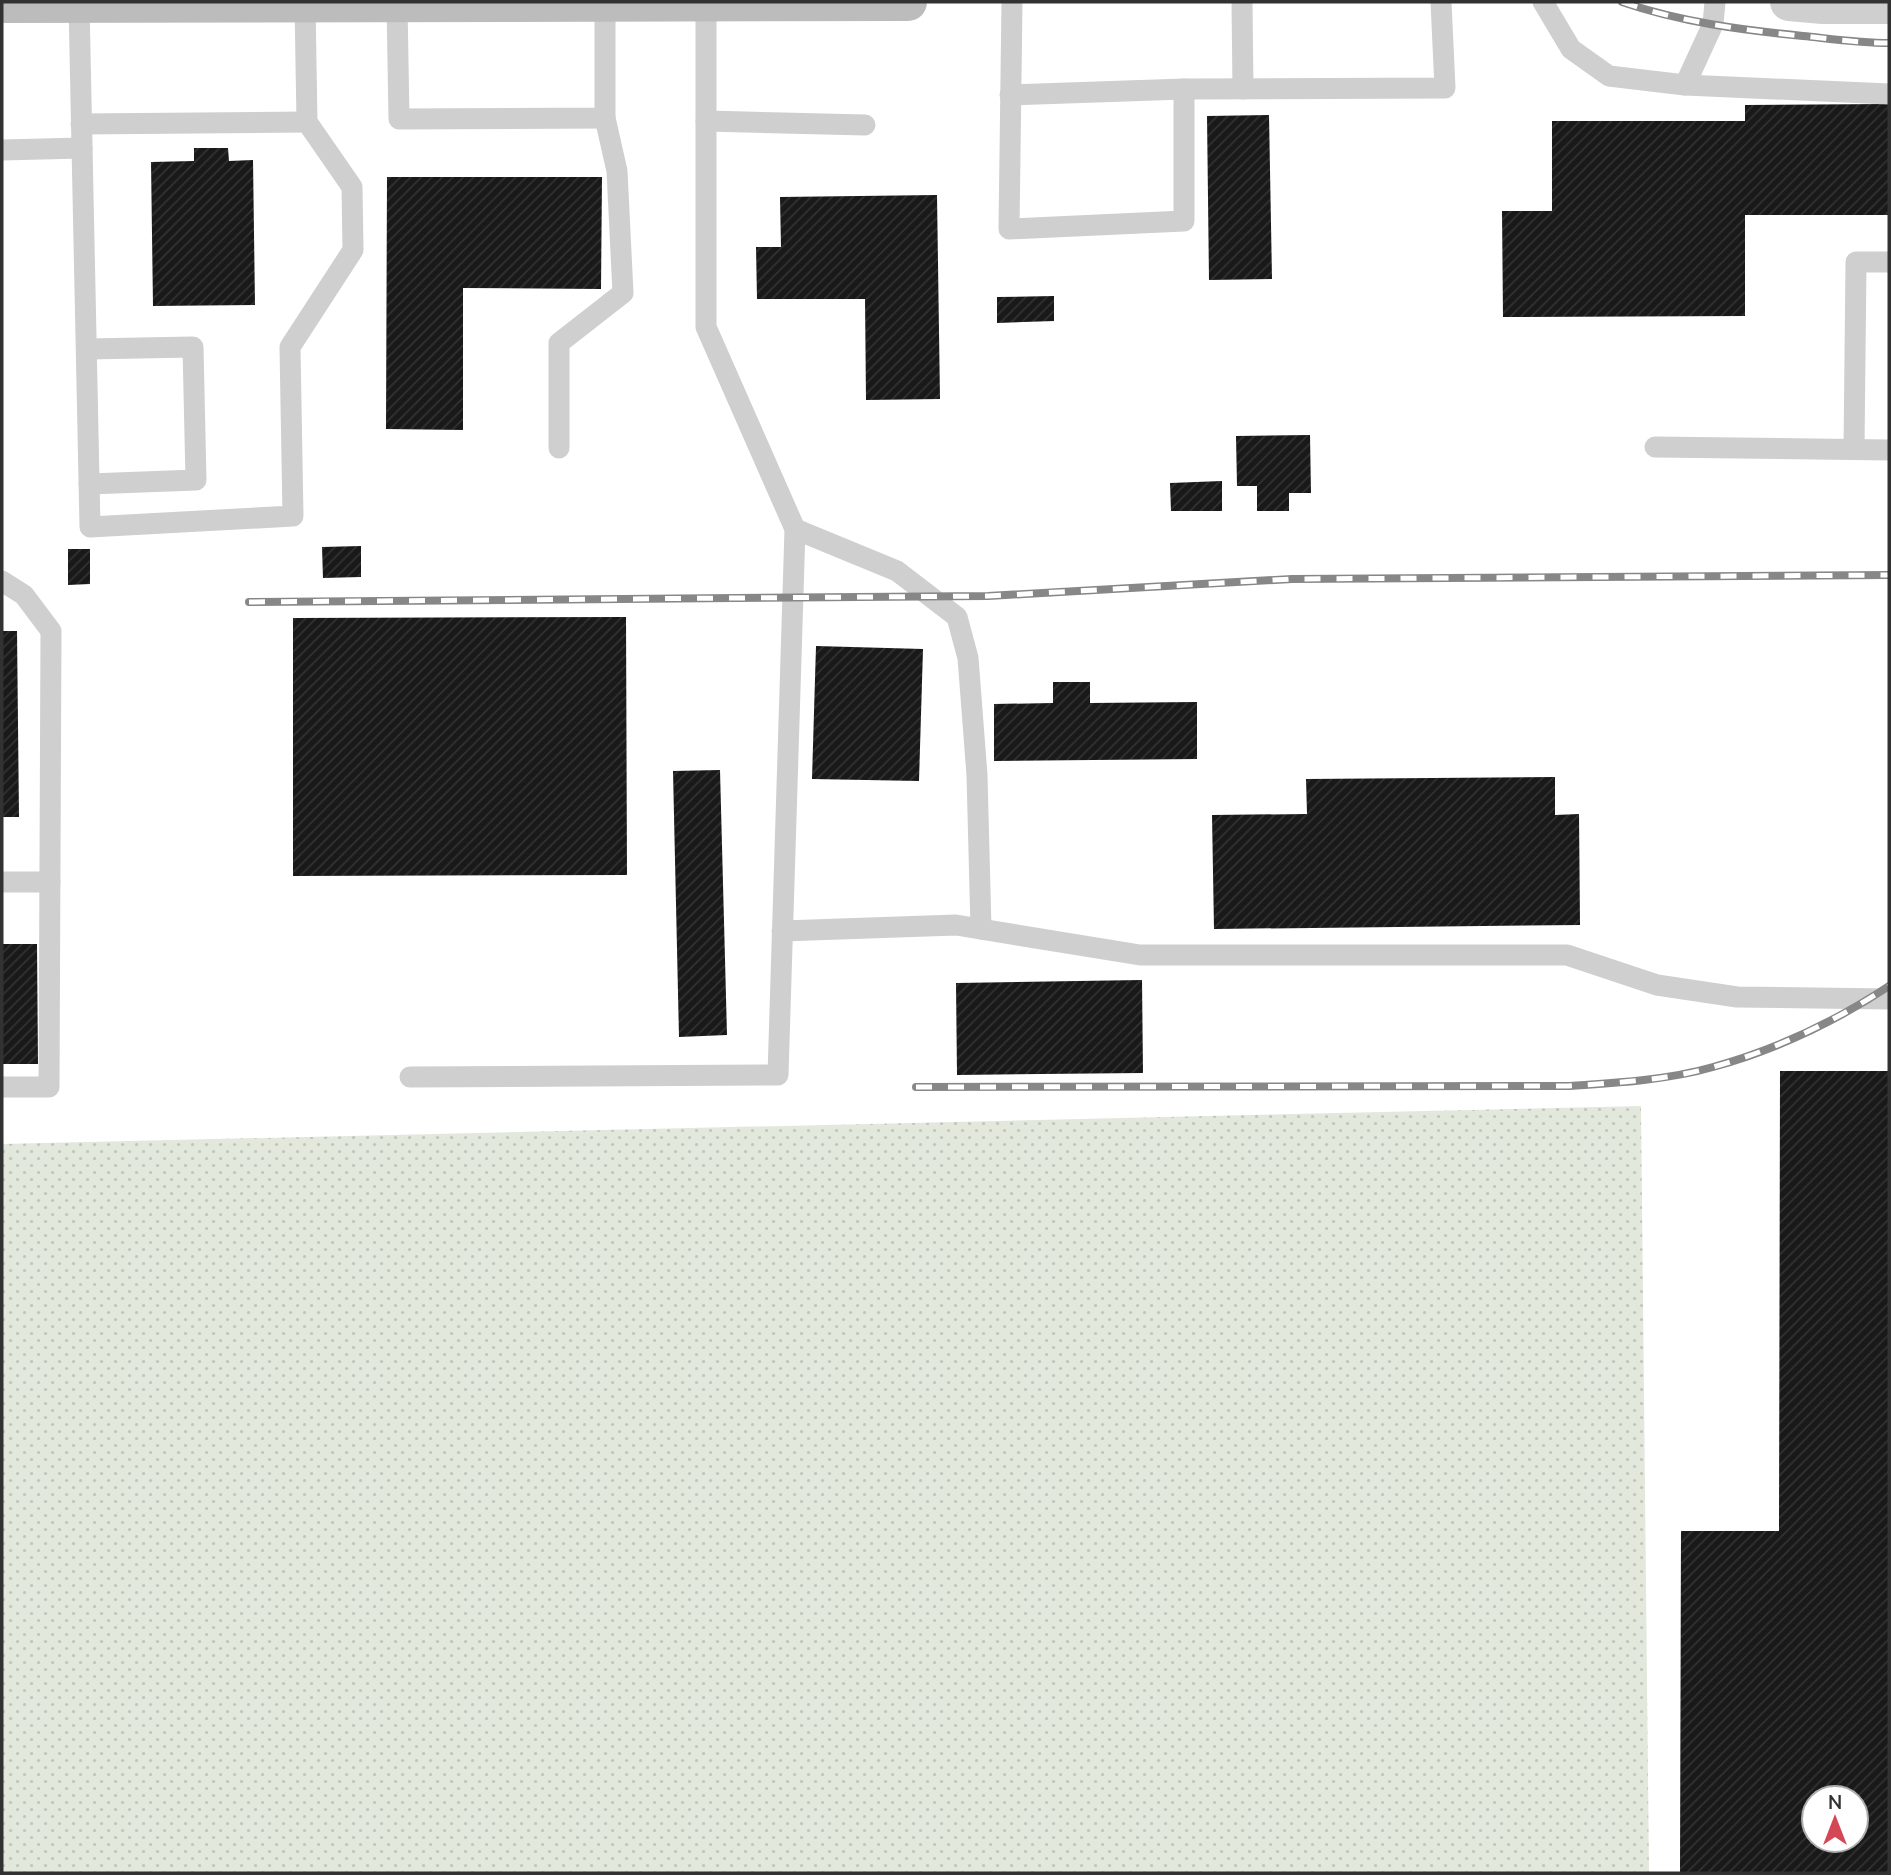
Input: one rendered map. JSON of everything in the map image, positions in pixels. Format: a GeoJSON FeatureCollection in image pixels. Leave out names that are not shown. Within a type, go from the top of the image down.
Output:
{"type":"FeatureCollection","features":[{"type":"Feature","properties":{"kind":"main road"},"geometry":{"type":"LineString","coordinates":[[2,4],[908,2]]}},
{"type":"Feature","properties":{"kind":"street"},"geometry":{"type":"LineString","coordinates":[[1789,2],[1889,5]]}},
{"type":"Feature","properties":{"kind":"lane"},"geometry":{"type":"LineString","coordinates":[[1012,2],[1009,229],[1184,221],[1184,89]]}},
{"type":"Feature","properties":{"kind":"lane"},"geometry":{"type":"LineString","coordinates":[[1242,2],[1243,89]]}},
{"type":"Feature","properties":{"kind":"lane"},"geometry":{"type":"LineString","coordinates":[[1010,95],[1184,89],[1445,88],[1441,2]]}},
{"type":"Feature","properties":{"kind":"lane"},"geometry":{"type":"LineString","coordinates":[[1543,2],[1571,49],[1609,76],[1685,85],[1889,94]]}},
{"type":"Feature","properties":{"kind":"lane"},"geometry":{"type":"LineString","coordinates":[[1685,85],[1713,24],[1715,2]]}},
{"type":"Feature","properties":{"kind":"lane"},"geometry":{"type":"LineString","coordinates":[[559,448],[559,343],[623,293],[617,171],[605,118],[605,3]]}},
{"type":"Feature","properties":{"kind":"lane"},"geometry":{"type":"LineString","coordinates":[[410,1077],[778,1074],[794,529],[706,327],[706,3]]}},
{"type":"Feature","properties":{"kind":"lane"},"geometry":{"type":"LineString","coordinates":[[79,4],[90,527],[293,516],[290,347],[353,250],[352,187],[307,122],[305,4]]}},
{"type":"Feature","properties":{"kind":"lane"},"geometry":{"type":"LineString","coordinates":[[397,4],[399,119],[605,118]]}},
{"type":"Feature","properties":{"kind":"lane"},"geometry":{"type":"LineString","coordinates":[[706,121],[865,125]]}},
{"type":"Feature","properties":{"kind":"lane"},"geometry":{"type":"LineString","coordinates":[[81,124],[307,122]]}},
{"type":"Feature","properties":{"kind":"lane"},"geometry":{"type":"LineString","coordinates":[[2,150],[82,148]]}},
{"type":"Feature","properties":{"kind":"lane"},"geometry":{"type":"LineString","coordinates":[[1854,449],[1856,262],[1889,262]]}},
{"type":"Feature","properties":{"kind":"lane"},"geometry":{"type":"LineString","coordinates":[[87,349],[193,347],[197,480],[89,484]]}},
{"type":"Feature","properties":{"kind":"lane"},"geometry":{"type":"LineString","coordinates":[[1656,447],[1889,450]]}},
{"type":"Feature","properties":{"kind":"lane"},"geometry":{"type":"LineString","coordinates":[[794,529],[897,570],[957,617],[968,658],[977,775],[981,929]]}},
{"type":"Feature","properties":{"kind":"lane"},"geometry":{"type":"LineString","coordinates":[[2,581],[24,595],[51,631],[49,1087],[2,1087]]}},
{"type":"Feature","properties":{"kind":"lane"},"geometry":{"type":"LineString","coordinates":[[2,882],[50,882]]}},
{"type":"Feature","properties":{"kind":"lane"},"geometry":{"type":"LineString","coordinates":[[782,931],[956,925],[1140,955],[1567,955],[1657,985],[1737,997],[1889,999]]}},
{"type":"Feature","properties":{"kind":"shaded area"},"geometry":{"type":"Polygon","coordinates":[[[1641,1106],[1649,1873],[2,1873],[2,1144],[1641,1106]]]}},
{"type":"Feature","properties":{"kind":"building"},"geometry":{"type":"Polygon","coordinates":[[[1889,104],[1889,215],[1745,215],[1745,316],[1503,317],[1502,211],[1552,211],[1552,121],[1745,121],[1745,105],[1889,104]]]}},
{"type":"Feature","properties":{"kind":"building"},"geometry":{"type":"Polygon","coordinates":[[[1269,115],[1272,279],[1209,280],[1207,116],[1269,115]]]}},
{"type":"Feature","properties":{"kind":"building"},"geometry":{"type":"Polygon","coordinates":[[[194,148],[228,148],[229,161],[253,160],[255,305],[153,306],[151,162],[194,161],[194,148]]]}},
{"type":"Feature","properties":{"kind":"building"},"geometry":{"type":"Polygon","coordinates":[[[387,177],[602,177],[601,289],[463,288],[463,430],[386,429],[387,177]]]}},
{"type":"Feature","properties":{"kind":"building"},"geometry":{"type":"Polygon","coordinates":[[[937,195],[940,399],[866,400],[865,299],[757,299],[756,247],[781,247],[780,197],[937,195]]]}},
{"type":"Feature","properties":{"kind":"building"},"geometry":{"type":"Polygon","coordinates":[[[1054,296],[1054,321],[997,323],[997,297],[1054,296]]]}},
{"type":"Feature","properties":{"kind":"building"},"geometry":{"type":"Polygon","coordinates":[[[1310,435],[1311,493],[1289,493],[1289,511],[1257,511],[1257,486],[1237,486],[1236,436],[1310,435]]]}},
{"type":"Feature","properties":{"kind":"building"},"geometry":{"type":"Polygon","coordinates":[[[1222,481],[1222,511],[1171,511],[1170,483],[1222,481]]]}},
{"type":"Feature","properties":{"kind":"building"},"geometry":{"type":"Polygon","coordinates":[[[361,546],[361,577],[323,578],[322,547],[361,546]]]}},
{"type":"Feature","properties":{"kind":"building"},"geometry":{"type":"Polygon","coordinates":[[[68,549],[90,549],[90,584],[68,585],[68,549]]]}},
{"type":"Feature","properties":{"kind":"building"},"geometry":{"type":"Polygon","coordinates":[[[626,617],[627,875],[293,876],[293,618],[626,617]]]}},
{"type":"Feature","properties":{"kind":"building"},"geometry":{"type":"Polygon","coordinates":[[[2,631],[17,631],[19,817],[2,817],[2,631]]]}},
{"type":"Feature","properties":{"kind":"building"},"geometry":{"type":"Polygon","coordinates":[[[816,646],[923,649],[919,781],[812,779],[816,646]]]}},
{"type":"Feature","properties":{"kind":"building"},"geometry":{"type":"Polygon","coordinates":[[[1053,682],[1090,682],[1090,703],[1197,702],[1197,759],[994,761],[994,704],[1053,703],[1053,682]]]}},
{"type":"Feature","properties":{"kind":"building"},"geometry":{"type":"Polygon","coordinates":[[[720,770],[727,1035],[679,1037],[673,771],[720,770]]]}},
{"type":"Feature","properties":{"kind":"building"},"geometry":{"type":"Polygon","coordinates":[[[1555,777],[1555,815],[1579,814],[1580,925],[1214,929],[1212,815],[1307,814],[1306,779],[1555,777]]]}},
{"type":"Feature","properties":{"kind":"building"},"geometry":{"type":"Polygon","coordinates":[[[2,944],[37,944],[38,1064],[2,1064],[2,944]]]}},
{"type":"Feature","properties":{"kind":"building"},"geometry":{"type":"Polygon","coordinates":[[[1142,980],[1143,1073],[957,1075],[956,983],[1142,980]]]}},
{"type":"Feature","properties":{"kind":"building"},"geometry":{"type":"Polygon","coordinates":[[[1780,1071],[1889,1071],[1889,1873],[1680,1873],[1681,1531],[1779,1531],[1780,1071]]]}},
{"type":"Feature","properties":{"kind":"railway"},"geometry":{"type":"LineString","coordinates":[[1622,2],[1666,15],[1734,28],[1846,41],[1889,43]]}},
{"type":"Feature","properties":{"kind":"railway"},"geometry":{"type":"LineString","coordinates":[[249,602],[988,596],[1292,579],[1889,575]]}},
{"type":"Feature","properties":{"kind":"railway"},"geometry":{"type":"LineString","coordinates":[[916,1087],[1568,1086],[1641,1080],[1696,1071],[1759,1052],[1826,1023],[1889,986]]}}]}
